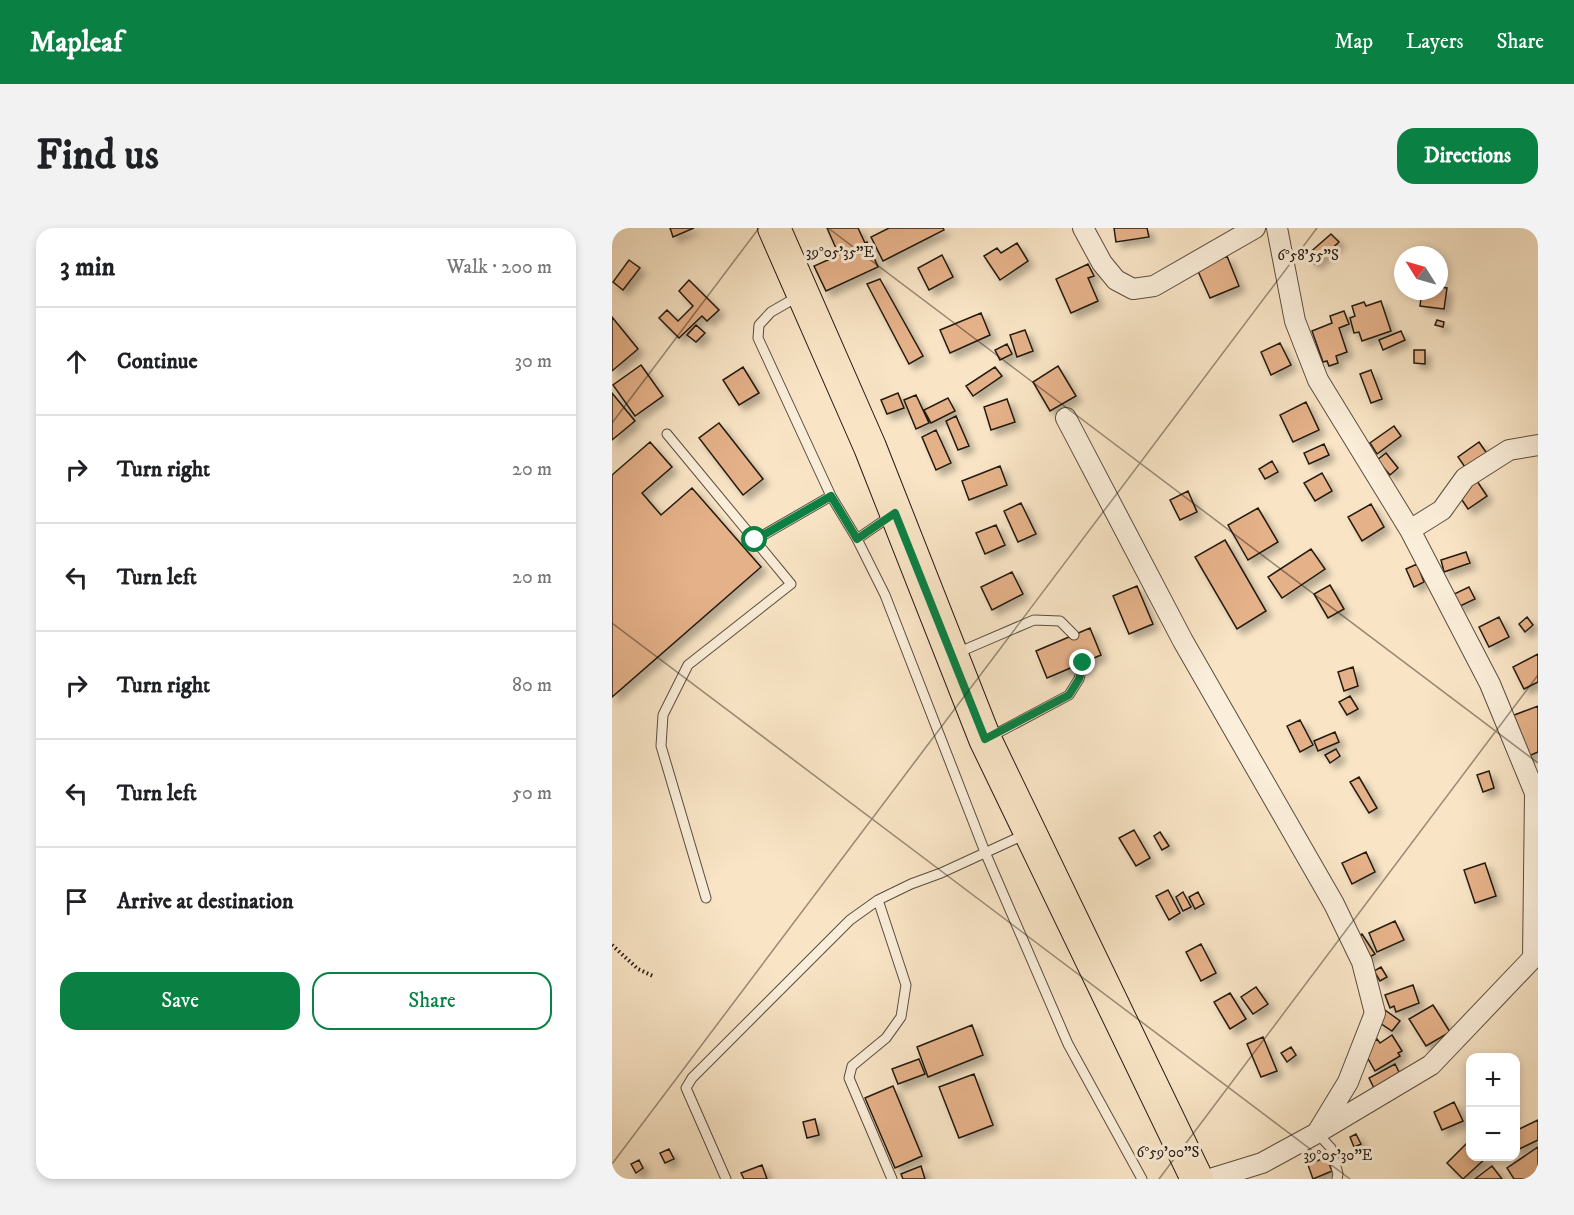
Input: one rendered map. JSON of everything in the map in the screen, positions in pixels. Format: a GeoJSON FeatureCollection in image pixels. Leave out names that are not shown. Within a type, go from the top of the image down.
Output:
{"type":"FeatureCollection","features":[{"type":"Feature","properties":{"kind":"main road"},"geometry":{"type":"LineString","coordinates":[[774,228],[870,447],[985,739],[1197,1179]]}},
{"type":"Feature","properties":{"kind":"street"},"geometry":{"type":"LineString","coordinates":[[1083,228],[1102,262],[1116,280],[1133,289],[1154,286],[1255,228]]}},
{"type":"Feature","properties":{"kind":"street"},"geometry":{"type":"LineString","coordinates":[[1210,1179],[1262,1163],[1431,1065],[1535,957],[1534,793],[1490,684],[1410,530],[1318,380],[1296,321],[1277,228]]}},
{"type":"Feature","properties":{"kind":"street"},"geometry":{"type":"LineString","coordinates":[[1066,417],[1183,641],[1334,904],[1362,962],[1375,1013],[1348,1082],[1317,1133]]}},
{"type":"Feature","properties":{"kind":"street"},"geometry":{"type":"LineString","coordinates":[[1410,530],[1442,510],[1465,478],[1509,450],[1538,445]]}},
{"type":"Feature","properties":{"kind":"lane"},"geometry":{"type":"LineString","coordinates":[[802,294],[771,312],[759,325],[758,338],[831,496],[857,539],[885,596],[986,852],[1068,1044],[1142,1179]]}},
{"type":"Feature","properties":{"kind":"lane"},"geometry":{"type":"LineString","coordinates":[[667,434],[791,584],[688,665],[663,715],[661,746],[706,898]]}},
{"type":"Feature","properties":{"kind":"lane"},"geometry":{"type":"LineString","coordinates":[[755,540],[831,496]]}},
{"type":"Feature","properties":{"kind":"lane"},"geometry":{"type":"LineString","coordinates":[[857,539],[895,513]]}},
{"type":"Feature","properties":{"kind":"lane"},"geometry":{"type":"LineString","coordinates":[[951,655],[1034,620],[1060,621],[1074,635]]}},
{"type":"Feature","properties":{"kind":"lane"},"geometry":{"type":"LineString","coordinates":[[985,739],[1069,695],[1079,679],[1083,663]]}},
{"type":"Feature","properties":{"kind":"lane"},"geometry":{"type":"LineString","coordinates":[[726,1179],[686,1088],[692,1078],[850,920],[878,900],[1030,832]]}},
{"type":"Feature","properties":{"kind":"lane"},"geometry":{"type":"LineString","coordinates":[[878,900],[906,985],[901,1017],[886,1038],[852,1066],[849,1078],[892,1179]]}},
{"type":"Feature","properties":{"kind":"lane"},"geometry":{"type":"LineString","coordinates":[[1317,1133],[1330,1148],[1338,1174],[1337,1179]]}},
{"type":"Feature","properties":{"kind":"path"},"geometry":{"type":"LineString","coordinates":[[612,945],[638,969],[652,976]]}},
{"type":"Feature","properties":{"kind":"building"},"geometry":{"type":"Polygon","coordinates":[[[670,228],[694,228],[673,237],[670,228]]]}},
{"type":"Feature","properties":{"kind":"building"},"geometry":{"type":"Polygon","coordinates":[[[827,228],[858,228],[878,267],[826,291],[814,266],[839,255],[827,228]]]}},
{"type":"Feature","properties":{"kind":"building"},"geometry":{"type":"Polygon","coordinates":[[[889,228],[943,228],[944,230],[883,261],[871,237],[889,228]]]}},
{"type":"Feature","properties":{"kind":"building"},"geometry":{"type":"Polygon","coordinates":[[[1114,228],[1147,228],[1149,237],[1116,242],[1114,228]]]}},
{"type":"Feature","properties":{"kind":"building"},"geometry":{"type":"Polygon","coordinates":[[[1331,234],[1339,242],[1315,264],[1307,255],[1331,234]]]}},
{"type":"Feature","properties":{"kind":"building"},"geometry":{"type":"Polygon","coordinates":[[[1017,243],[1028,261],[1000,280],[984,256],[997,248],[1001,253],[1017,243]]]}},
{"type":"Feature","properties":{"kind":"building"},"geometry":{"type":"Polygon","coordinates":[[[942,255],[953,277],[929,290],[918,268],[942,255]]]}},
{"type":"Feature","properties":{"kind":"building"},"geometry":{"type":"Polygon","coordinates":[[[1227,256],[1239,286],[1210,298],[1197,269],[1227,256]]]}},
{"type":"Feature","properties":{"kind":"building"},"geometry":{"type":"Polygon","coordinates":[[[629,260],[640,268],[623,290],[613,282],[629,260]]]}},
{"type":"Feature","properties":{"kind":"building"},"geometry":{"type":"Polygon","coordinates":[[[1088,264],[1094,276],[1088,278],[1098,301],[1071,313],[1056,279],[1088,264]]]}},
{"type":"Feature","properties":{"kind":"building"},"geometry":{"type":"Polygon","coordinates":[[[880,279],[923,356],[909,364],[867,284],[880,279]]]}},
{"type":"Feature","properties":{"kind":"building"},"geometry":{"type":"Polygon","coordinates":[[[689,280],[719,310],[707,321],[702,316],[679,338],[659,318],[667,310],[678,321],[693,306],[679,291],[689,280]]]}},
{"type":"Feature","properties":{"kind":"building"},"geometry":{"type":"Polygon","coordinates":[[[1421,300],[1445,300],[1444,309],[1420,306],[1421,300]]]}},
{"type":"Feature","properties":{"kind":"building"},"geometry":{"type":"Polygon","coordinates":[[[1381,301],[1391,331],[1362,341],[1359,332],[1354,333],[1350,318],[1355,316],[1352,306],[1364,302],[1366,306],[1381,301]]]}},
{"type":"Feature","properties":{"kind":"building"},"geometry":{"type":"Polygon","coordinates":[[[1344,311],[1349,324],[1339,328],[1347,352],[1336,356],[1338,363],[1329,366],[1327,361],[1323,362],[1312,331],[1332,323],[1330,316],[1344,311]]]}},
{"type":"Feature","properties":{"kind":"building"},"geometry":{"type":"Polygon","coordinates":[[[981,313],[990,335],[950,353],[940,330],[981,313]]]}},
{"type":"Feature","properties":{"kind":"building"},"geometry":{"type":"Polygon","coordinates":[[[612,317],[638,349],[612,371],[612,317]]]}},
{"type":"Feature","properties":{"kind":"building"},"geometry":{"type":"Polygon","coordinates":[[[1437,320],[1444,322],[1443,327],[1435,325],[1437,320]]]}},
{"type":"Feature","properties":{"kind":"building"},"geometry":{"type":"Polygon","coordinates":[[[696,325],[705,333],[696,342],[687,335],[696,325]]]}},
{"type":"Feature","properties":{"kind":"building"},"geometry":{"type":"Polygon","coordinates":[[[1025,330],[1033,351],[1017,357],[1010,335],[1025,330]]]}},
{"type":"Feature","properties":{"kind":"building"},"geometry":{"type":"Polygon","coordinates":[[[1401,331],[1405,340],[1383,350],[1379,340],[1401,331]]]}},
{"type":"Feature","properties":{"kind":"building"},"geometry":{"type":"Polygon","coordinates":[[[1280,343],[1291,365],[1271,375],[1261,352],[1280,343]]]}},
{"type":"Feature","properties":{"kind":"building"},"geometry":{"type":"Polygon","coordinates":[[[1007,344],[1012,354],[1000,360],[995,350],[1007,344]]]}},
{"type":"Feature","properties":{"kind":"building"},"geometry":{"type":"Polygon","coordinates":[[[1414,350],[1425,350],[1425,364],[1414,363],[1414,350]]]}},
{"type":"Feature","properties":{"kind":"building"},"geometry":{"type":"Polygon","coordinates":[[[641,365],[663,396],[635,416],[613,385],[641,365]]]}},
{"type":"Feature","properties":{"kind":"building"},"geometry":{"type":"Polygon","coordinates":[[[1058,366],[1076,396],[1050,411],[1033,382],[1058,366]]]}},
{"type":"Feature","properties":{"kind":"building"},"geometry":{"type":"Polygon","coordinates":[[[743,367],[759,393],[739,405],[723,380],[743,367]]]}},
{"type":"Feature","properties":{"kind":"building"},"geometry":{"type":"Polygon","coordinates":[[[995,367],[1002,376],[973,396],[966,386],[995,367]]]}},
{"type":"Feature","properties":{"kind":"building"},"geometry":{"type":"Polygon","coordinates":[[[1371,370],[1382,399],[1371,403],[1360,374],[1371,370]]]}},
{"type":"Feature","properties":{"kind":"building"},"geometry":{"type":"Polygon","coordinates":[[[612,393],[635,421],[612,440],[612,393]]]}},
{"type":"Feature","properties":{"kind":"building"},"geometry":{"type":"Polygon","coordinates":[[[898,393],[904,408],[887,414],[881,400],[898,393]]]}},
{"type":"Feature","properties":{"kind":"building"},"geometry":{"type":"Polygon","coordinates":[[[916,395],[929,423],[916,429],[904,400],[916,395]]]}},
{"type":"Feature","properties":{"kind":"building"},"geometry":{"type":"Polygon","coordinates":[[[948,398],[955,411],[931,423],[924,410],[948,398]]]}},
{"type":"Feature","properties":{"kind":"building"},"geometry":{"type":"Polygon","coordinates":[[[1007,399],[1015,422],[991,430],[984,407],[1007,399]]]}},
{"type":"Feature","properties":{"kind":"building"},"geometry":{"type":"Polygon","coordinates":[[[1306,402],[1319,430],[1293,442],[1280,415],[1306,402]]]}},
{"type":"Feature","properties":{"kind":"building"},"geometry":{"type":"Polygon","coordinates":[[[956,416],[969,446],[958,450],[946,421],[956,416]]]}},
{"type":"Feature","properties":{"kind":"building"},"geometry":{"type":"Polygon","coordinates":[[[719,423],[763,479],[743,495],[699,438],[719,423]]]}},
{"type":"Feature","properties":{"kind":"building"},"geometry":{"type":"Polygon","coordinates":[[[1394,426],[1401,436],[1377,454],[1370,443],[1394,426]]]}},
{"type":"Feature","properties":{"kind":"building"},"geometry":{"type":"Polygon","coordinates":[[[936,430],[951,463],[936,470],[922,437],[936,430]]]}},
{"type":"Feature","properties":{"kind":"building"},"geometry":{"type":"Polygon","coordinates":[[[650,442],[672,467],[642,493],[661,515],[692,488],[761,567],[612,697],[612,475],[650,442]]]}},
{"type":"Feature","properties":{"kind":"building"},"geometry":{"type":"Polygon","coordinates":[[[1479,442],[1488,455],[1467,470],[1458,457],[1479,442]]]}},
{"type":"Feature","properties":{"kind":"building"},"geometry":{"type":"Polygon","coordinates":[[[1324,444],[1329,455],[1309,464],[1304,453],[1324,444]]]}},
{"type":"Feature","properties":{"kind":"building"},"geometry":{"type":"Polygon","coordinates":[[[1386,453],[1398,468],[1390,475],[1377,460],[1386,453]]]}},
{"type":"Feature","properties":{"kind":"building"},"geometry":{"type":"Polygon","coordinates":[[[1272,461],[1278,472],[1265,479],[1259,469],[1272,461]]]}},
{"type":"Feature","properties":{"kind":"building"},"geometry":{"type":"Polygon","coordinates":[[[1000,466],[1007,485],[969,500],[962,481],[1000,466]]]}},
{"type":"Feature","properties":{"kind":"building"},"geometry":{"type":"Polygon","coordinates":[[[1322,473],[1332,491],[1315,501],[1304,483],[1322,473]]]}},
{"type":"Feature","properties":{"kind":"building"},"geometry":{"type":"Polygon","coordinates":[[[1477,481],[1487,496],[1468,509],[1458,494],[1477,481]]]}},
{"type":"Feature","properties":{"kind":"building"},"geometry":{"type":"Polygon","coordinates":[[[1188,491],[1197,512],[1180,520],[1170,500],[1188,491]]]}},
{"type":"Feature","properties":{"kind":"building"},"geometry":{"type":"Polygon","coordinates":[[[1021,503],[1036,534],[1018,542],[1004,511],[1021,503]]]}},
{"type":"Feature","properties":{"kind":"building"},"geometry":{"type":"Polygon","coordinates":[[[1371,504],[1384,527],[1362,541],[1348,517],[1371,504]]]}},
{"type":"Feature","properties":{"kind":"building"},"geometry":{"type":"Polygon","coordinates":[[[1258,508],[1278,542],[1248,560],[1228,525],[1258,508]]]}},
{"type":"Feature","properties":{"kind":"building"},"geometry":{"type":"Polygon","coordinates":[[[996,525],[1005,545],[985,554],[976,533],[996,525]]]}},
{"type":"Feature","properties":{"kind":"building"},"geometry":{"type":"Polygon","coordinates":[[[1225,540],[1266,611],[1237,629],[1195,557],[1225,540]]]}},
{"type":"Feature","properties":{"kind":"building"},"geometry":{"type":"Polygon","coordinates":[[[1311,549],[1325,569],[1282,598],[1268,577],[1311,549]]]}},
{"type":"Feature","properties":{"kind":"building"},"geometry":{"type":"Polygon","coordinates":[[[1466,552],[1470,563],[1444,572],[1441,560],[1466,552]]]}},
{"type":"Feature","properties":{"kind":"building"},"geometry":{"type":"Polygon","coordinates":[[[1417,564],[1424,582],[1414,587],[1406,569],[1417,564]]]}},
{"type":"Feature","properties":{"kind":"building"},"geometry":{"type":"Polygon","coordinates":[[[1012,572],[1023,594],[992,610],[981,587],[1012,572]]]}},
{"type":"Feature","properties":{"kind":"building"},"geometry":{"type":"Polygon","coordinates":[[[1330,585],[1344,609],[1328,618],[1314,594],[1330,585]]]}},
{"type":"Feature","properties":{"kind":"building"},"geometry":{"type":"Polygon","coordinates":[[[1137,586],[1153,624],[1129,634],[1113,596],[1137,586]]]}},
{"type":"Feature","properties":{"kind":"building"},"geometry":{"type":"Polygon","coordinates":[[[1469,587],[1475,599],[1458,607],[1452,595],[1469,587]]]}},
{"type":"Feature","properties":{"kind":"building"},"geometry":{"type":"Polygon","coordinates":[[[1499,617],[1509,637],[1489,647],[1479,627],[1499,617]]]}},
{"type":"Feature","properties":{"kind":"building"},"geometry":{"type":"Polygon","coordinates":[[[1527,617],[1533,625],[1525,632],[1519,624],[1527,617]]]}},
{"type":"Feature","properties":{"kind":"building"},"geometry":{"type":"Polygon","coordinates":[[[1090,628],[1101,655],[1047,678],[1036,651],[1090,628]]]}},
{"type":"Feature","properties":{"kind":"building"},"geometry":{"type":"Polygon","coordinates":[[[1538,654],[1538,682],[1524,689],[1513,667],[1538,654]]]}},
{"type":"Feature","properties":{"kind":"building"},"geometry":{"type":"Polygon","coordinates":[[[1353,667],[1358,686],[1344,691],[1338,672],[1353,667]]]}},
{"type":"Feature","properties":{"kind":"building"},"geometry":{"type":"Polygon","coordinates":[[[1350,696],[1358,709],[1347,715],[1339,702],[1350,696]]]}},
{"type":"Feature","properties":{"kind":"building"},"geometry":{"type":"Polygon","coordinates":[[[1538,706],[1538,752],[1524,758],[1509,717],[1538,706]]]}},
{"type":"Feature","properties":{"kind":"building"},"geometry":{"type":"Polygon","coordinates":[[[1300,720],[1313,745],[1300,752],[1287,726],[1300,720]]]}},
{"type":"Feature","properties":{"kind":"building"},"geometry":{"type":"Polygon","coordinates":[[[1335,732],[1339,742],[1318,751],[1314,741],[1335,732]]]}},
{"type":"Feature","properties":{"kind":"building"},"geometry":{"type":"Polygon","coordinates":[[[1336,749],[1340,756],[1330,763],[1325,755],[1336,749]]]}},
{"type":"Feature","properties":{"kind":"building"},"geometry":{"type":"Polygon","coordinates":[[[1489,771],[1494,788],[1483,792],[1477,775],[1489,771]]]}},
{"type":"Feature","properties":{"kind":"building"},"geometry":{"type":"Polygon","coordinates":[[[1359,777],[1377,808],[1369,813],[1350,782],[1359,777]]]}},
{"type":"Feature","properties":{"kind":"building"},"geometry":{"type":"Polygon","coordinates":[[[1134,830],[1150,858],[1136,866],[1119,838],[1134,830]]]}},
{"type":"Feature","properties":{"kind":"building"},"geometry":{"type":"Polygon","coordinates":[[[1160,832],[1169,846],[1162,850],[1154,836],[1160,832]]]}},
{"type":"Feature","properties":{"kind":"building"},"geometry":{"type":"Polygon","coordinates":[[[1366,852],[1375,872],[1352,884],[1342,863],[1366,852]]]}},
{"type":"Feature","properties":{"kind":"building"},"geometry":{"type":"Polygon","coordinates":[[[1485,863],[1496,896],[1475,903],[1464,870],[1485,863]]]}},
{"type":"Feature","properties":{"kind":"building"},"geometry":{"type":"Polygon","coordinates":[[[1168,890],[1180,913],[1169,920],[1156,896],[1168,890]]]}},
{"type":"Feature","properties":{"kind":"building"},"geometry":{"type":"Polygon","coordinates":[[[1183,892],[1191,907],[1183,911],[1176,897],[1183,892]]]}},
{"type":"Feature","properties":{"kind":"building"},"geometry":{"type":"Polygon","coordinates":[[[1198,892],[1204,904],[1195,909],[1189,897],[1198,892]]]}},
{"type":"Feature","properties":{"kind":"building"},"geometry":{"type":"Polygon","coordinates":[[[1395,921],[1404,940],[1377,952],[1369,933],[1395,921]]]}},
{"type":"Feature","properties":{"kind":"building"},"geometry":{"type":"Polygon","coordinates":[[[1362,934],[1375,954],[1366,959],[1353,939],[1362,934]]]}},
{"type":"Feature","properties":{"kind":"building"},"geometry":{"type":"Polygon","coordinates":[[[1201,944],[1216,973],[1201,981],[1186,952],[1201,944]]]}},
{"type":"Feature","properties":{"kind":"building"},"geometry":{"type":"Polygon","coordinates":[[[1381,967],[1387,977],[1380,981],[1374,971],[1381,967]]]}},
{"type":"Feature","properties":{"kind":"building"},"geometry":{"type":"Polygon","coordinates":[[[1413,985],[1419,1003],[1396,1012],[1394,1006],[1390,1008],[1385,995],[1413,985]]]}},
{"type":"Feature","properties":{"kind":"building"},"geometry":{"type":"Polygon","coordinates":[[[1256,987],[1268,1004],[1253,1014],[1241,997],[1256,987]]]}},
{"type":"Feature","properties":{"kind":"building"},"geometry":{"type":"Polygon","coordinates":[[[1230,993],[1246,1019],[1230,1029],[1214,1002],[1230,993]]]}},
{"type":"Feature","properties":{"kind":"building"},"geometry":{"type":"Polygon","coordinates":[[[1433,1005],[1450,1032],[1426,1046],[1409,1019],[1433,1005]]]}},
{"type":"Feature","properties":{"kind":"building"},"geometry":{"type":"Polygon","coordinates":[[[1385,1010],[1400,1021],[1392,1031],[1377,1021],[1385,1010]]]}},
{"type":"Feature","properties":{"kind":"building"},"geometry":{"type":"Polygon","coordinates":[[[972,1025],[983,1055],[928,1077],[917,1047],[972,1025]]]}},
{"type":"Feature","properties":{"kind":"building"},"geometry":{"type":"Polygon","coordinates":[[[1392,1035],[1402,1051],[1398,1053],[1400,1056],[1375,1071],[1366,1055],[1365,1046],[1377,1039],[1380,1043],[1392,1035]]]}},
{"type":"Feature","properties":{"kind":"building"},"geometry":{"type":"Polygon","coordinates":[[[1263,1037],[1277,1071],[1261,1077],[1247,1044],[1263,1037]]]}},
{"type":"Feature","properties":{"kind":"building"},"geometry":{"type":"Polygon","coordinates":[[[1291,1047],[1296,1055],[1287,1062],[1281,1053],[1291,1047]]]}},
{"type":"Feature","properties":{"kind":"building"},"geometry":{"type":"Polygon","coordinates":[[[919,1059],[925,1074],[898,1084],[892,1069],[919,1059]]]}},
{"type":"Feature","properties":{"kind":"building"},"geometry":{"type":"Polygon","coordinates":[[[1395,1064],[1401,1076],[1375,1090],[1369,1078],[1395,1064]]]}},
{"type":"Feature","properties":{"kind":"building"},"geometry":{"type":"Polygon","coordinates":[[[974,1074],[993,1125],[959,1138],[939,1087],[974,1074]]]}},
{"type":"Feature","properties":{"kind":"building"},"geometry":{"type":"Polygon","coordinates":[[[893,1086],[922,1156],[895,1168],[865,1098],[893,1086]]]}},
{"type":"Feature","properties":{"kind":"building"},"geometry":{"type":"Polygon","coordinates":[[[1454,1102],[1463,1121],[1442,1130],[1434,1112],[1454,1102]]]}},
{"type":"Feature","properties":{"kind":"building"},"geometry":{"type":"Polygon","coordinates":[[[815,1119],[819,1135],[807,1138],[803,1122],[815,1119]]]}},
{"type":"Feature","properties":{"kind":"building"},"geometry":{"type":"Polygon","coordinates":[[[1538,1120],[1538,1140],[1520,1149],[1520,1129],[1538,1120]]]}},
{"type":"Feature","properties":{"kind":"building"},"geometry":{"type":"Polygon","coordinates":[[[1356,1134],[1361,1144],[1354,1147],[1350,1137],[1356,1134]]]}},
{"type":"Feature","properties":{"kind":"building"},"geometry":{"type":"Polygon","coordinates":[[[1466,1144],[1466,1161],[1483,1161],[1463,1179],[1447,1163],[1466,1144]]]}},
{"type":"Feature","properties":{"kind":"building"},"geometry":{"type":"Polygon","coordinates":[[[1538,1147],[1538,1179],[1514,1179],[1507,1168],[1538,1147]]]}},
{"type":"Feature","properties":{"kind":"building"},"geometry":{"type":"Polygon","coordinates":[[[669,1149],[674,1159],[665,1163],[660,1153],[669,1149]]]}},
{"type":"Feature","properties":{"kind":"building"},"geometry":{"type":"Polygon","coordinates":[[[1326,1157],[1332,1171],[1313,1179],[1308,1165],[1326,1157]]]}},
{"type":"Feature","properties":{"kind":"building"},"geometry":{"type":"Polygon","coordinates":[[[639,1160],[643,1168],[636,1173],[631,1164],[639,1160]]]}},
{"type":"Feature","properties":{"kind":"building"},"geometry":{"type":"Polygon","coordinates":[[[762,1165],[767,1179],[744,1179],[741,1173],[762,1165]]]}},
{"type":"Feature","properties":{"kind":"building"},"geometry":{"type":"Polygon","coordinates":[[[921,1166],[925,1179],[903,1179],[901,1174],[921,1166]]]}},
{"type":"Feature","properties":{"kind":"building"},"geometry":{"type":"Polygon","coordinates":[[[1492,1166],[1502,1179],[1475,1179],[1492,1166]]]}},
{"type":"Feature","properties":{"kind":"route"},"geometry":{"type":"LineString","coordinates":[[755,540],[831,496],[857,539],[895,513],[985,739],[1069,695],[1079,679],[1083,663]]}}]}
